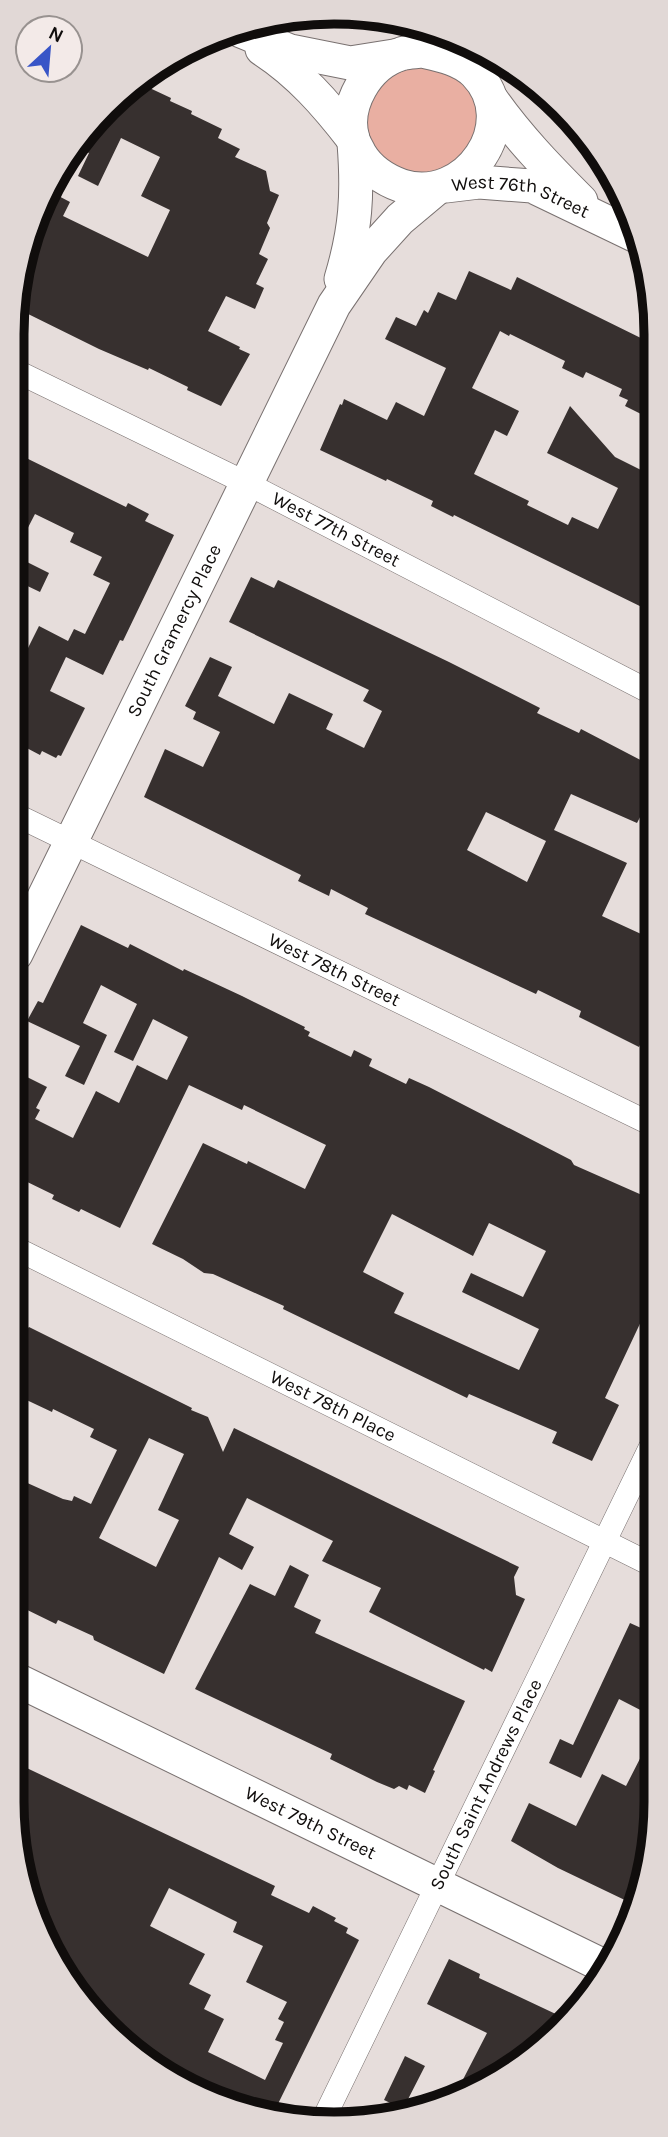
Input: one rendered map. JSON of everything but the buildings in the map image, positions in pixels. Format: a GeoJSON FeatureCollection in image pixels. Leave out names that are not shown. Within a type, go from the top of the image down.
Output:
{"type":"FeatureCollection","features":[{"type":"Feature","properties":{"kind":"street"},"geometry":{"type":"LineString","coordinates":[[253,35],[290,51],[350,63],[422,51],[447,56],[475,73],[491,98]]}},
{"type":"Feature","properties":{"kind":"street"},"geometry":{"type":"LineString","coordinates":[[244,38],[281,62],[324,101],[365,161],[388,181],[414,189],[438,187],[461,178],[482,158],[493,128],[491,98],[484,63]]}},
{"type":"Feature","properties":{"kind":"street"},"geometry":{"type":"LineString","coordinates":[[353,140],[350,116],[359,88],[378,66],[423,38]]}},
{"type":"Feature","properties":{"kind":"street","name":"West 76th Street"},"geometry":{"type":"LineString","coordinates":[[491,98],[510,125],[541,160],[597,217]]}},
{"type":"Feature","properties":{"kind":"street","name":"South Gramercy Place"},"geometry":{"type":"LineString","coordinates":[[334,305],[351,247],[358,189],[353,140]]}},
{"type":"Feature","properties":{"kind":"street","name":"West 76th Street"},"geometry":{"type":"LineString","coordinates":[[438,187],[479,182],[531,186],[625,231]]}},
{"type":"Feature","properties":{"kind":"street","name":"South Gramercy Place"},"geometry":{"type":"LineString","coordinates":[[25,936],[334,305],[370,251],[400,219],[438,187]]}},
{"type":"Feature","properties":{"kind":"street","name":"West 77th Street"},"geometry":{"type":"LineString","coordinates":[[25,375],[246,483],[643,688]]}},
{"type":"Feature","properties":{"kind":"street","name":"West 78th Street"},"geometry":{"type":"LineString","coordinates":[[25,819],[643,1120]]}},
{"type":"Feature","properties":{"kind":"street","name":"West 78th Place"},"geometry":{"type":"LineString","coordinates":[[25,1253],[643,1561]]}},
{"type":"Feature","properties":{"kind":"street","name":"South Saint Andrews Place"},"geometry":{"type":"LineString","coordinates":[[327,2112],[643,1462]]}},
{"type":"Feature","properties":{"kind":"street","name":"West 79th Street"},"geometry":{"type":"LineString","coordinates":[[25,1684],[598,1964]]}},
{"type":"Feature","properties":{"kind":"shaded area"},"geometry":{"type":"Polygon","coordinates":[[[396,62],[473,79],[488,129],[434,183],[372,158],[362,92],[396,62]]]}}]}
